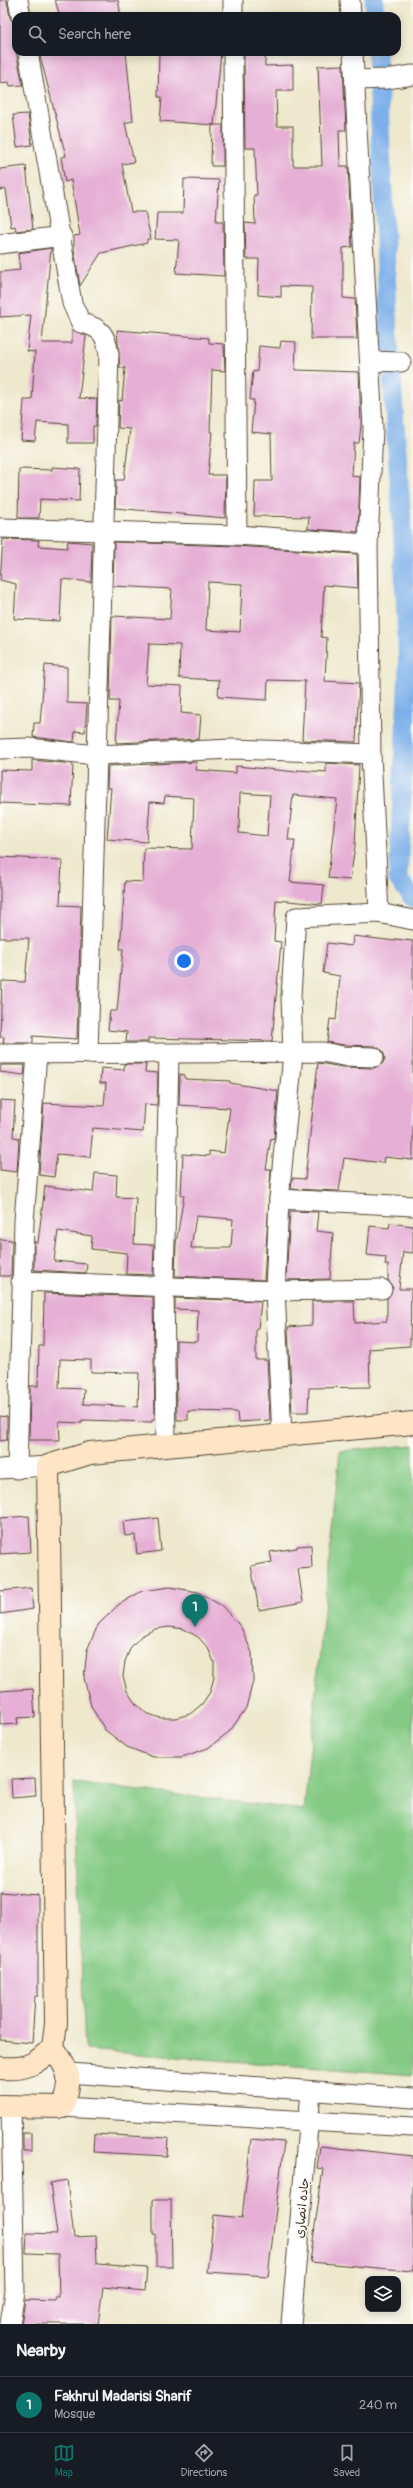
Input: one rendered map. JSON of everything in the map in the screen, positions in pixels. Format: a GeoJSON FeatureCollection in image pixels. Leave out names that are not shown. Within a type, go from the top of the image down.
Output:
{"type":"FeatureCollection","features":[{"type":"Feature","properties":{"kind":"main road"},"geometry":{"type":"LineString","coordinates":[[0,2068],[17,2069],[40,2061],[53,2046],[56,2023],[48,1466],[90,1454],[166,1445],[282,1436],[413,1423]]}},
{"type":"Feature","properties":{"kind":"main road"},"geometry":{"type":"LineString","coordinates":[[6,2107],[63,2107],[68,2090],[69,2073],[53,2046]]}},
{"type":"Feature","properties":{"kind":"street"},"geometry":{"type":"LineString","coordinates":[[18,0],[20,12]]}},
{"type":"Feature","properties":{"kind":"street"},"geometry":{"type":"LineString","coordinates":[[233,0],[233,12]]}},
{"type":"Feature","properties":{"kind":"street"},"geometry":{"type":"LineString","coordinates":[[350,0],[351,12]]}},
{"type":"Feature","properties":{"kind":"street"},"geometry":{"type":"LineString","coordinates":[[29,56],[62,236],[72,303],[81,323],[100,329],[106,338],[109,354],[106,531],[97,756],[88,1054]]}},
{"type":"Feature","properties":{"kind":"street"},"geometry":{"type":"LineString","coordinates":[[234,56],[237,535]]}},
{"type":"Feature","properties":{"kind":"street"},"geometry":{"type":"LineString","coordinates":[[354,56],[373,428],[368,544],[371,754],[379,913]]}},
{"type":"Feature","properties":{"kind":"street"},"geometry":{"type":"LineString","coordinates":[[355,80],[387,79],[413,75]]}},
{"type":"Feature","properties":{"kind":"street"},"geometry":{"type":"LineString","coordinates":[[0,244],[62,236]]}},
{"type":"Feature","properties":{"kind":"street"},"geometry":{"type":"LineString","coordinates":[[370,361],[401,362]]}},
{"type":"Feature","properties":{"kind":"street"},"geometry":{"type":"LineString","coordinates":[[0,528],[237,535],[368,544]]}},
{"type":"Feature","properties":{"kind":"street"},"geometry":{"type":"LineString","coordinates":[[0,749],[28,748],[97,756],[233,749],[371,754]]}},
{"type":"Feature","properties":{"kind":"street"},"geometry":{"type":"LineString","coordinates":[[282,1436],[275,1291],[279,1199],[293,1054],[291,996],[296,917],[379,913],[413,920]]}},
{"type":"Feature","properties":{"kind":"street"},"geometry":{"type":"LineString","coordinates":[[0,1054],[293,1054],[324,1052],[343,1056],[374,1057]]}},
{"type":"Feature","properties":{"kind":"street"},"geometry":{"type":"LineString","coordinates":[[37,1054],[9,1469],[48,1466]]}},
{"type":"Feature","properties":{"kind":"street"},"geometry":{"type":"LineString","coordinates":[[166,1445],[164,1285],[169,1054]]}},
{"type":"Feature","properties":{"kind":"street"},"geometry":{"type":"LineString","coordinates":[[279,1199],[413,1206]]}},
{"type":"Feature","properties":{"kind":"street"},"geometry":{"type":"LineString","coordinates":[[21,1281],[164,1285],[275,1291],[382,1289]]}},
{"type":"Feature","properties":{"kind":"street"},"geometry":{"type":"LineString","coordinates":[[69,2073],[413,2098]]}},
{"type":"Feature","properties":{"kind":"street","name":"جاده انصاری"},"geometry":{"type":"LineString","coordinates":[[291,2324],[310,2120],[311,2091]]}},
{"type":"Feature","properties":{"kind":"street"},"geometry":{"type":"LineString","coordinates":[[6,2107],[15,2292],[10,2324]]}},
{"type":"Feature","properties":{"kind":"street"},"geometry":{"type":"LineString","coordinates":[[63,2107],[413,2127]]}},
{"type":"Feature","properties":{"kind":"green space"},"geometry":{"type":"Polygon","coordinates":[[[413,1445],[413,2075],[85,2050],[74,1782],[304,1810],[340,1451],[413,1445]]]}},
{"type":"Feature","properties":{"kind":"building"},"geometry":{"type":"Polygon","coordinates":[[[0,0],[7,0],[10,18],[12,21],[12,56],[17,56],[23,85],[10,86],[9,82],[0,83],[0,0]]]}},
{"type":"Feature","properties":{"kind":"building"},"geometry":{"type":"Polygon","coordinates":[[[55,0],[118,0],[120,12],[59,12],[55,0]]]}},
{"type":"Feature","properties":{"kind":"building"},"geometry":{"type":"Polygon","coordinates":[[[40,56],[126,56],[133,121],[125,123],[134,162],[122,164],[131,212],[145,212],[151,239],[147,239],[147,243],[101,253],[80,286],[74,249],[74,236],[80,235],[71,180],[65,182],[61,157],[66,156],[40,56]]]}},
{"type":"Feature","properties":{"kind":"building"},"geometry":{"type":"Polygon","coordinates":[[[159,56],[221,56],[214,125],[160,121],[162,97],[158,97],[159,56]]]}},
{"type":"Feature","properties":{"kind":"building"},"geometry":{"type":"Polygon","coordinates":[[[244,56],[265,56],[265,66],[293,65],[293,91],[276,91],[277,126],[293,126],[293,166],[322,166],[318,66],[343,65],[346,130],[339,130],[340,166],[348,166],[352,247],[343,248],[343,298],[355,299],[357,339],[311,339],[312,287],[281,286],[281,297],[258,295],[259,259],[246,259],[245,223],[255,224],[254,195],[257,195],[255,148],[245,148],[244,56]]]}},
{"type":"Feature","properties":{"kind":"building"},"geometry":{"type":"Polygon","coordinates":[[[28,114],[32,145],[17,147],[13,115],[28,114]]]}},
{"type":"Feature","properties":{"kind":"building"},"geometry":{"type":"Polygon","coordinates":[[[212,125],[223,125],[223,166],[211,166],[212,125]]]}},
{"type":"Feature","properties":{"kind":"building"},"geometry":{"type":"Polygon","coordinates":[[[26,166],[33,229],[16,231],[15,226],[11,227],[6,189],[0,190],[0,169],[26,166]]]}},
{"type":"Feature","properties":{"kind":"building"},"geometry":{"type":"Polygon","coordinates":[[[184,179],[219,180],[216,222],[223,222],[224,276],[176,273],[179,240],[155,239],[157,213],[183,213],[184,179]]]}},
{"type":"Feature","properties":{"kind":"building"},"geometry":{"type":"Polygon","coordinates":[[[51,248],[42,343],[72,343],[72,329],[86,336],[79,398],[97,399],[96,426],[93,426],[93,443],[68,443],[68,424],[37,422],[35,441],[21,440],[24,400],[32,400],[35,352],[27,351],[31,315],[0,317],[0,272],[20,270],[18,253],[51,248]]]}},
{"type":"Feature","properties":{"kind":"building"},"geometry":{"type":"Polygon","coordinates":[[[117,330],[209,338],[209,343],[224,344],[225,371],[212,370],[210,432],[212,432],[208,475],[226,475],[225,518],[115,508],[116,480],[124,480],[130,429],[118,428],[119,400],[122,401],[125,368],[120,368],[117,330]]]}},
{"type":"Feature","properties":{"kind":"building"},"geometry":{"type":"Polygon","coordinates":[[[281,341],[296,342],[295,370],[359,372],[361,425],[359,443],[354,443],[352,476],[360,477],[358,532],[308,529],[309,517],[254,516],[255,481],[272,481],[271,434],[251,432],[254,400],[250,400],[253,371],[257,372],[259,346],[280,348],[281,341]]]}},
{"type":"Feature","properties":{"kind":"building"},"geometry":{"type":"Polygon","coordinates":[[[52,467],[80,469],[79,501],[40,499],[39,518],[18,518],[19,469],[52,470],[52,467]]]}},
{"type":"Feature","properties":{"kind":"building"},"geometry":{"type":"Polygon","coordinates":[[[3,539],[39,540],[38,546],[67,548],[68,541],[92,543],[91,582],[62,579],[60,621],[14,619],[16,584],[0,580],[3,539]]]}},
{"type":"Feature","properties":{"kind":"building"},"geometry":{"type":"Polygon","coordinates":[[[114,542],[236,546],[357,554],[358,588],[324,585],[321,637],[327,638],[325,681],[359,683],[356,742],[302,740],[305,681],[268,680],[267,700],[218,697],[219,680],[179,678],[180,645],[149,644],[146,684],[182,686],[181,713],[201,715],[199,739],[116,743],[119,701],[110,701],[112,616],[170,619],[172,589],[113,586],[114,542]],[[208,582],[206,630],[240,632],[242,584],[208,582]]]}},
{"type":"Feature","properties":{"kind":"building"},"geometry":{"type":"Polygon","coordinates":[[[45,665],[67,667],[67,703],[87,704],[85,732],[75,731],[74,742],[33,737],[34,723],[40,723],[45,665]]]}},
{"type":"Feature","properties":{"kind":"building"},"geometry":{"type":"Polygon","coordinates":[[[32,760],[73,764],[71,806],[0,803],[0,770],[32,771],[32,760]]]}},
{"type":"Feature","properties":{"kind":"building"},"geometry":{"type":"Polygon","coordinates":[[[197,762],[196,770],[236,773],[236,766],[297,772],[297,770],[326,772],[326,763],[359,765],[355,846],[350,880],[328,878],[337,799],[293,795],[288,840],[295,840],[290,882],[324,885],[322,904],[276,900],[274,941],[281,942],[272,1041],[148,1038],[148,1042],[126,1042],[127,1032],[108,1030],[110,1011],[117,1011],[123,949],[120,949],[125,881],[143,882],[144,848],[192,849],[194,798],[165,796],[164,803],[150,802],[147,842],[107,839],[111,788],[107,788],[108,766],[197,762]],[[240,793],[239,833],[267,836],[270,795],[240,793]]]}},
{"type":"Feature","properties":{"kind":"building"},"geometry":{"type":"Polygon","coordinates":[[[0,857],[62,860],[60,905],[81,906],[77,1039],[33,1036],[33,1043],[3,1043],[4,1037],[0,1037],[2,981],[25,982],[29,938],[0,938],[0,857]]]}},
{"type":"Feature","properties":{"kind":"building"},"geometry":{"type":"Polygon","coordinates":[[[353,936],[395,941],[395,939],[413,941],[413,1160],[384,1157],[383,1163],[344,1158],[339,1191],[291,1189],[292,1178],[305,1179],[318,1063],[343,1067],[374,1068],[383,1063],[385,1058],[383,1051],[375,1046],[344,1045],[327,1042],[330,1019],[336,1020],[340,976],[323,973],[327,943],[352,946],[353,936]]]}},
{"type":"Feature","properties":{"kind":"building"},"geometry":{"type":"Polygon","coordinates":[[[124,1064],[146,1064],[145,1072],[158,1073],[157,1105],[145,1104],[143,1132],[93,1128],[90,1157],[57,1154],[54,1177],[39,1175],[44,1103],[104,1106],[106,1083],[100,1083],[101,1068],[124,1070],[124,1064]]]}},
{"type":"Feature","properties":{"kind":"building"},"geometry":{"type":"Polygon","coordinates":[[[1,1065],[25,1065],[24,1075],[0,1072],[1,1065]]]}},
{"type":"Feature","properties":{"kind":"building"},"geometry":{"type":"Polygon","coordinates":[[[180,1074],[185,1075],[185,1079],[230,1081],[230,1083],[278,1091],[274,1139],[271,1138],[266,1169],[271,1169],[264,1280],[175,1276],[176,1244],[184,1195],[181,1195],[183,1154],[209,1156],[209,1151],[224,1153],[230,1108],[179,1105],[180,1074]],[[196,1216],[191,1248],[231,1248],[233,1219],[196,1216]]]}},
{"type":"Feature","properties":{"kind":"building"},"geometry":{"type":"Polygon","coordinates":[[[0,1100],[15,1101],[13,1137],[19,1138],[17,1172],[0,1170],[0,1100]]]}},
{"type":"Feature","properties":{"kind":"building"},"geometry":{"type":"Polygon","coordinates":[[[95,1173],[117,1175],[116,1197],[136,1198],[134,1244],[154,1245],[153,1275],[126,1274],[127,1253],[91,1249],[92,1236],[58,1231],[54,1261],[87,1264],[86,1273],[34,1270],[34,1242],[38,1242],[45,1186],[93,1192],[95,1173]]]}},
{"type":"Feature","properties":{"kind":"building"},"geometry":{"type":"Polygon","coordinates":[[[290,1211],[318,1212],[316,1231],[333,1233],[330,1279],[286,1280],[290,1211]]]}},
{"type":"Feature","properties":{"kind":"building"},"geometry":{"type":"Polygon","coordinates":[[[390,1223],[413,1226],[413,1253],[403,1252],[399,1289],[411,1289],[410,1346],[369,1349],[370,1387],[309,1388],[308,1412],[292,1412],[288,1327],[312,1325],[312,1301],[354,1301],[355,1323],[387,1321],[387,1299],[393,1288],[388,1280],[388,1265],[385,1265],[386,1257],[367,1255],[370,1226],[389,1228],[390,1223]]]}},
{"type":"Feature","properties":{"kind":"building"},"geometry":{"type":"Polygon","coordinates":[[[0,1239],[12,1240],[11,1276],[0,1276],[0,1239]]]}},
{"type":"Feature","properties":{"kind":"building"},"geometry":{"type":"Polygon","coordinates":[[[44,1293],[153,1297],[155,1419],[152,1419],[152,1422],[82,1420],[82,1423],[59,1422],[60,1440],[29,1440],[30,1386],[38,1386],[39,1346],[43,1346],[44,1293]],[[60,1359],[59,1388],[84,1389],[83,1404],[138,1407],[139,1373],[91,1372],[91,1360],[60,1359]]]}},
{"type":"Feature","properties":{"kind":"building"},"geometry":{"type":"Polygon","coordinates":[[[175,1298],[261,1301],[258,1328],[256,1328],[256,1360],[267,1360],[270,1420],[238,1422],[237,1412],[188,1411],[188,1420],[177,1420],[176,1341],[197,1342],[198,1310],[175,1309],[175,1298]]]}},
{"type":"Feature","properties":{"kind":"building"},"geometry":{"type":"Polygon","coordinates":[[[0,1416],[7,1417],[7,1440],[0,1441],[0,1416]]]}},
{"type":"Feature","properties":{"kind":"building"},"geometry":{"type":"Polygon","coordinates":[[[29,1516],[31,1552],[0,1554],[0,1518],[29,1516]]]}},
{"type":"Feature","properties":{"kind":"building"},"geometry":{"type":"Polygon","coordinates":[[[158,1518],[161,1551],[137,1554],[135,1535],[125,1536],[123,1522],[158,1518]]]}},
{"type":"Feature","properties":{"kind":"building"},"geometry":{"type":"Polygon","coordinates":[[[311,1545],[312,1568],[298,1569],[303,1602],[259,1610],[251,1566],[272,1562],[270,1552],[297,1548],[297,1546],[311,1545]]]}},
{"type":"Feature","properties":{"kind":"building"},"geometry":{"type":"Polygon","coordinates":[[[170,1587],[198,1592],[222,1606],[241,1627],[252,1653],[253,1681],[246,1708],[230,1731],[208,1748],[182,1757],[153,1757],[127,1747],[105,1730],[91,1706],[84,1678],[87,1650],[98,1625],[118,1605],[142,1591],[170,1587]],[[169,1627],[155,1629],[141,1636],[131,1647],[125,1661],[123,1676],[127,1691],[135,1703],[146,1713],[160,1718],[176,1718],[190,1714],[202,1704],[210,1692],[214,1677],[214,1662],[208,1648],[198,1637],[184,1629],[169,1627]]]}},
{"type":"Feature","properties":{"kind":"building"},"geometry":{"type":"Polygon","coordinates":[[[31,1588],[33,1609],[0,1614],[0,1591],[31,1588]]]}},
{"type":"Feature","properties":{"kind":"building"},"geometry":{"type":"Polygon","coordinates":[[[33,1689],[35,1717],[17,1718],[18,1724],[0,1725],[0,1691],[33,1689]]]}},
{"type":"Feature","properties":{"kind":"building"},"geometry":{"type":"Polygon","coordinates":[[[35,1778],[36,1796],[12,1798],[11,1779],[35,1778]]]}},
{"type":"Feature","properties":{"kind":"building"},"geometry":{"type":"Polygon","coordinates":[[[0,1892],[38,1895],[38,1996],[35,1996],[32,2043],[0,2040],[0,1892]]]}},
{"type":"Feature","properties":{"kind":"building"},"geometry":{"type":"Polygon","coordinates":[[[23,2133],[31,2133],[31,2151],[23,2151],[23,2133]]]}},
{"type":"Feature","properties":{"kind":"building"},"geometry":{"type":"Polygon","coordinates":[[[94,2134],[168,2138],[167,2156],[93,2152],[94,2134]]]}},
{"type":"Feature","properties":{"kind":"building"},"geometry":{"type":"Polygon","coordinates":[[[251,2139],[284,2142],[268,2276],[207,2272],[214,2215],[242,2218],[251,2139]]]}},
{"type":"Feature","properties":{"kind":"building"},"geometry":{"type":"Polygon","coordinates":[[[320,2146],[413,2156],[413,2271],[310,2262],[323,2169],[317,2168],[320,2146]]]}},
{"type":"Feature","properties":{"kind":"building"},"geometry":{"type":"Polygon","coordinates":[[[67,2180],[74,2237],[96,2236],[97,2264],[147,2268],[145,2291],[103,2287],[98,2324],[21,2324],[25,2300],[56,2301],[56,2297],[59,2297],[58,2254],[26,2253],[27,2233],[57,2234],[50,2183],[67,2180]]]}},
{"type":"Feature","properties":{"kind":"building"},"geometry":{"type":"Polygon","coordinates":[[[153,2200],[171,2200],[172,2267],[156,2267],[156,2235],[153,2235],[153,2200]]]}},
{"type":"Feature","properties":{"kind":"waterway"},"geometry":{"type":"LineString","coordinates":[[374,0],[375,12]]}},
{"type":"Feature","properties":{"kind":"waterway"},"geometry":{"type":"LineString","coordinates":[[377,56],[389,338],[402,523],[408,669],[398,879],[413,898]]}},
{"type":"Feature","properties":{"kind":"place","name":"Fakhrul Madarisi Sharif"},"geometry":{"type":"Point","coordinates":[195,1627]}}]}
